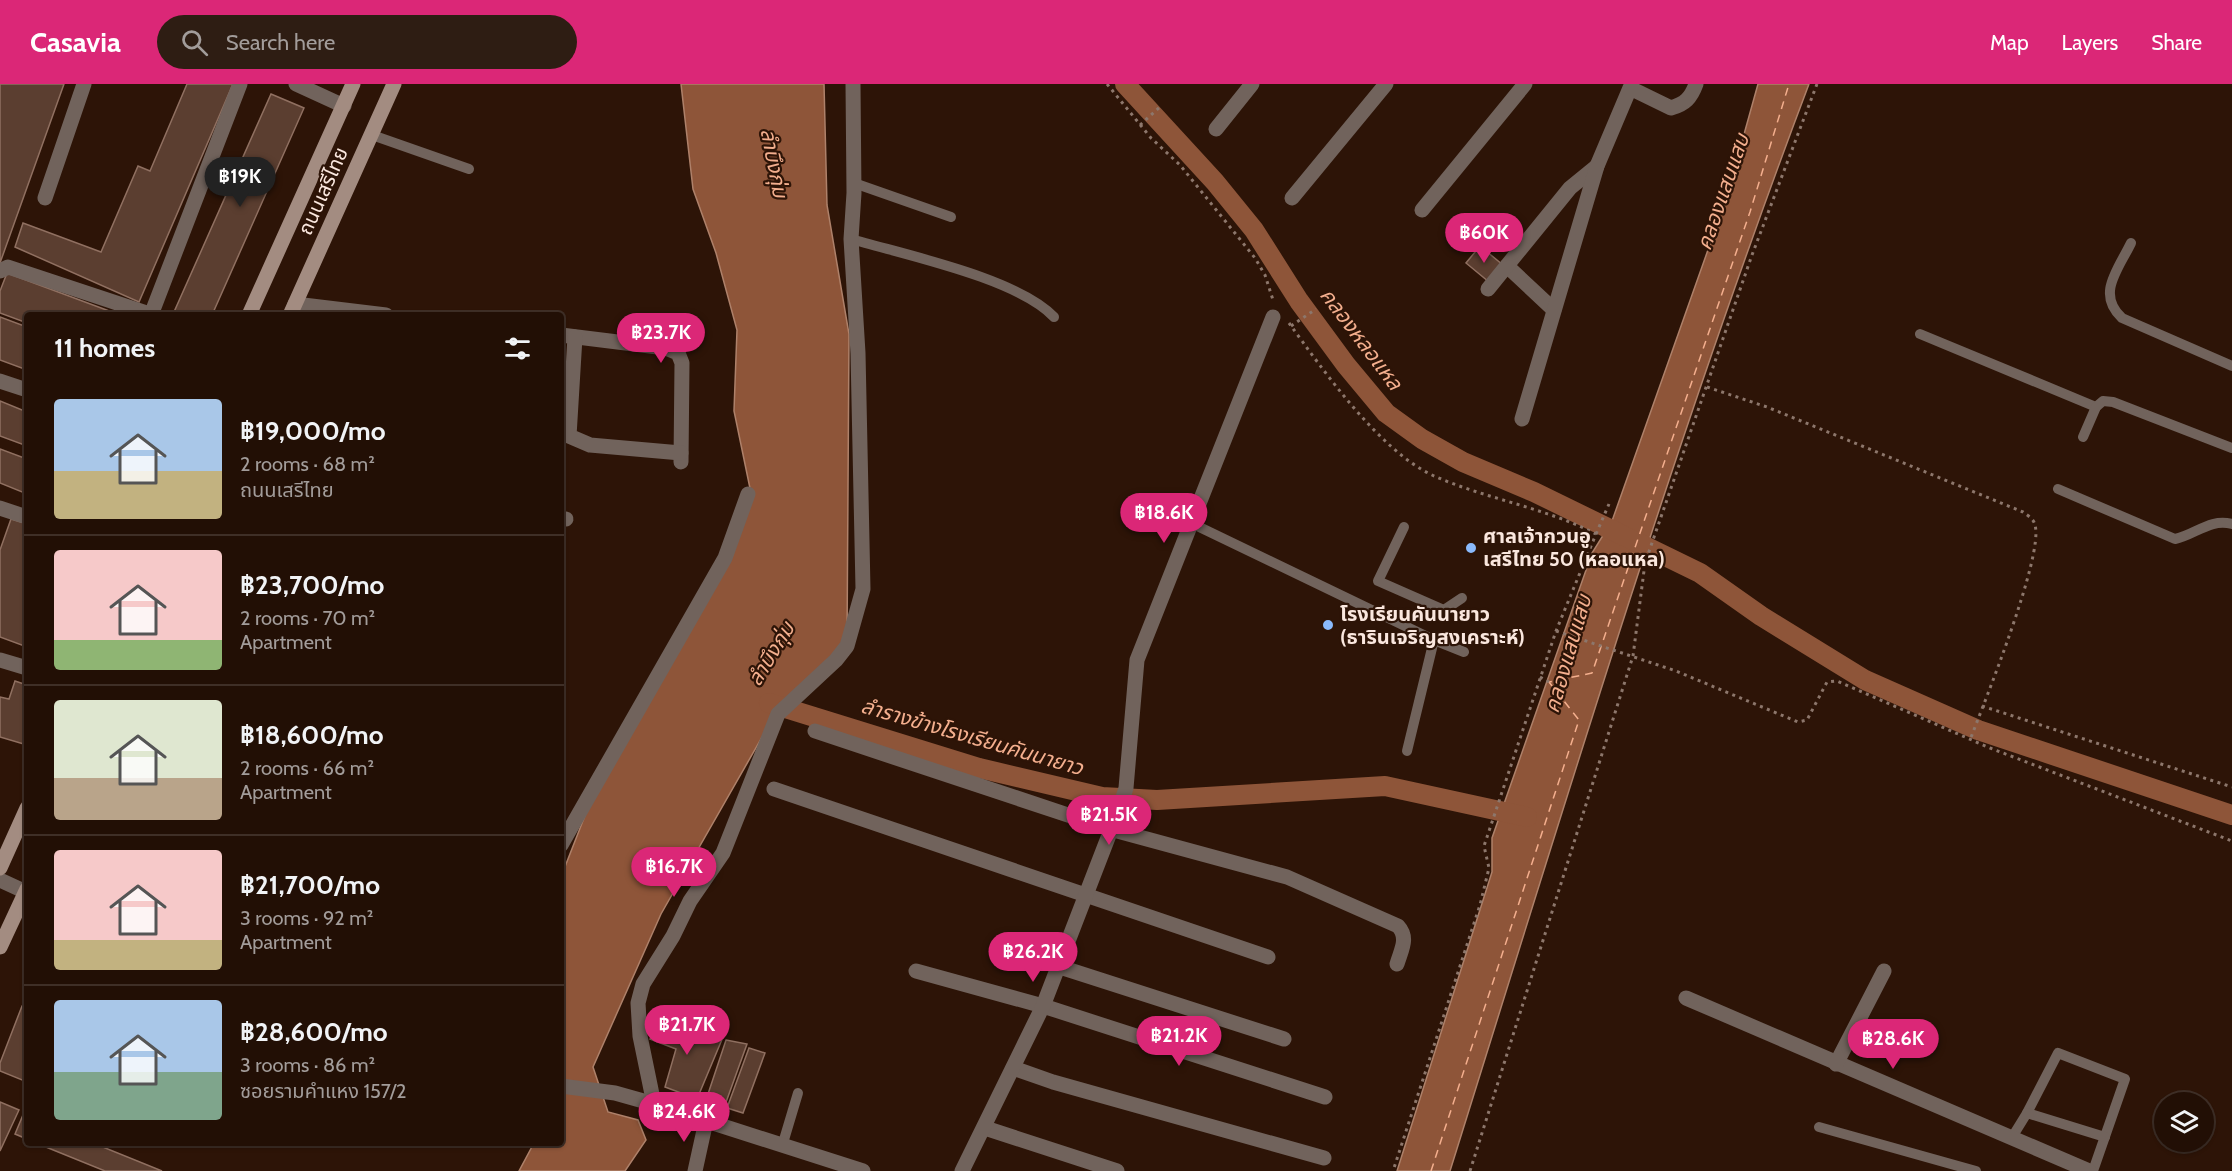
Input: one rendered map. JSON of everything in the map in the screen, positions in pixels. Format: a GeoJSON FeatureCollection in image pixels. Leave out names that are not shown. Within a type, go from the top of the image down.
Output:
{"type":"FeatureCollection","features":[{"type":"Feature","properties":{"kind":"main road","name":"ถนนเสรีไทย"},"geometry":{"type":"LineString","coordinates":[[250,312],[353,84]]}},
{"type":"Feature","properties":{"kind":"main road","name":"ถนนเสรีไทย"},"geometry":{"type":"LineString","coordinates":[[292,310],[394,84]]}},
{"type":"Feature","properties":{"kind":"main road"},"geometry":{"type":"LineString","coordinates":[[0,868],[24,815]]}},
{"type":"Feature","properties":{"kind":"main road"},"geometry":{"type":"LineString","coordinates":[[2,940],[24,897]]}},
{"type":"Feature","properties":{"kind":"street"},"geometry":{"type":"LineString","coordinates":[[45,198],[84,84]]}},
{"type":"Feature","properties":{"kind":"street"},"geometry":{"type":"LineString","coordinates":[[153,312],[240,84]]}},
{"type":"Feature","properties":{"kind":"street"},"geometry":{"type":"LineString","coordinates":[[296,84],[344,106]]}},
{"type":"Feature","properties":{"kind":"street"},"geometry":{"type":"LineString","coordinates":[[654,1104],[640,1036],[638,1003],[644,984],[673,936],[690,901],[723,853],[776,718],[844,650],[853,631],[863,589],[858,353],[850,239],[854,183],[853,84]]}},
{"type":"Feature","properties":{"kind":"street"},"geometry":{"type":"LineString","coordinates":[[1216,129],[1252,84]]}},
{"type":"Feature","properties":{"kind":"street"},"geometry":{"type":"LineString","coordinates":[[1292,198],[1386,84]]}},
{"type":"Feature","properties":{"kind":"street"},"geometry":{"type":"LineString","coordinates":[[1422,210],[1525,84]]}},
{"type":"Feature","properties":{"kind":"street"},"geometry":{"type":"LineString","coordinates":[[1522,419],[1597,166],[1625,86],[1671,108],[1683,104],[1692,94],[1696,84]]}},
{"type":"Feature","properties":{"kind":"street"},"geometry":{"type":"LineString","coordinates":[[1488,289],[1570,188],[1597,166]]}},
{"type":"Feature","properties":{"kind":"street"},"geometry":{"type":"LineString","coordinates":[[1507,266],[1554,310]]}},
{"type":"Feature","properties":{"kind":"street"},"geometry":{"type":"LineString","coordinates":[[0,271],[8,267],[143,312]]}},
{"type":"Feature","properties":{"kind":"street"},"geometry":{"type":"LineString","coordinates":[[292,310],[330,312]]}},
{"type":"Feature","properties":{"kind":"street"},"geometry":{"type":"LineString","coordinates":[[962,1171],[985,1128],[1042,1006],[1121,804],[1126,788],[1137,660],[1278,314]]}},
{"type":"Feature","properties":{"kind":"street"},"geometry":{"type":"LineString","coordinates":[[568,336],[666,348],[678,354],[682,363],[681,458],[590,445],[569,436],[568,336]]}},
{"type":"Feature","properties":{"kind":"street"},"geometry":{"type":"LineString","coordinates":[[0,381],[24,389]]}},
{"type":"Feature","properties":{"kind":"street"},"geometry":{"type":"LineString","coordinates":[[564,839],[725,558],[748,494]]}},
{"type":"Feature","properties":{"kind":"street"},"geometry":{"type":"LineString","coordinates":[[0,508],[24,516]]}},
{"type":"Feature","properties":{"kind":"street"},"geometry":{"type":"LineString","coordinates":[[0,660],[24,667]]}},
{"type":"Feature","properties":{"kind":"street"},"geometry":{"type":"LineString","coordinates":[[815,731],[1110,829],[1287,877],[1398,926],[1403,932],[1404,940],[1397,964]]}},
{"type":"Feature","properties":{"kind":"street"},"geometry":{"type":"LineString","coordinates":[[774,789],[1268,957]]}},
{"type":"Feature","properties":{"kind":"street"},"geometry":{"type":"LineString","coordinates":[[0,880],[24,890]]}},
{"type":"Feature","properties":{"kind":"street"},"geometry":{"type":"LineString","coordinates":[[1058,966],[1284,1039]]}},
{"type":"Feature","properties":{"kind":"street"},"geometry":{"type":"LineString","coordinates":[[916,971],[1042,1006],[1325,1097]]}},
{"type":"Feature","properties":{"kind":"street"},"geometry":{"type":"LineString","coordinates":[[1836,1064],[1884,971]]}},
{"type":"Feature","properties":{"kind":"street"},"geometry":{"type":"LineString","coordinates":[[1686,998],[2089,1171]]}},
{"type":"Feature","properties":{"kind":"street"},"geometry":{"type":"LineString","coordinates":[[1013,1068],[1053,1082],[1324,1158]]}},
{"type":"Feature","properties":{"kind":"street"},"geometry":{"type":"LineString","coordinates":[[564,1086],[615,1094],[654,1104],[783,1143],[863,1171]]}},
{"type":"Feature","properties":{"kind":"street"},"geometry":{"type":"LineString","coordinates":[[695,1171],[706,1121]]}},
{"type":"Feature","properties":{"kind":"street"},"geometry":{"type":"LineString","coordinates":[[985,1128],[1117,1171]]}},
{"type":"Feature","properties":{"kind":"lane"},"geometry":{"type":"LineString","coordinates":[[372,135],[470,169]]}},
{"type":"Feature","properties":{"kind":"lane"},"geometry":{"type":"LineString","coordinates":[[854,183],[951,217]]}},
{"type":"Feature","properties":{"kind":"lane"},"geometry":{"type":"LineString","coordinates":[[850,239],[999,283],[1047,309],[1054,317]]}},
{"type":"Feature","properties":{"kind":"lane"},"geometry":{"type":"LineString","coordinates":[[2131,243],[2108,294],[2111,309],[2122,318],[2232,366]]}},
{"type":"Feature","properties":{"kind":"lane"},"geometry":{"type":"LineString","coordinates":[[1920,334],[2096,407]]}},
{"type":"Feature","properties":{"kind":"lane"},"geometry":{"type":"LineString","coordinates":[[2083,437],[2096,407],[2103,401],[2113,402],[2232,448]]}},
{"type":"Feature","properties":{"kind":"lane"},"geometry":{"type":"LineString","coordinates":[[2058,489],[2175,539],[2215,523],[2232,525]]}},
{"type":"Feature","properties":{"kind":"lane"},"geometry":{"type":"LineString","coordinates":[[1191,523],[1365,601],[1434,640],[1464,652]]}},
{"type":"Feature","properties":{"kind":"lane"},"geometry":{"type":"LineString","coordinates":[[1404,527],[1376,583],[1443,610],[1462,598]]}},
{"type":"Feature","properties":{"kind":"lane"},"geometry":{"type":"LineString","coordinates":[[1407,751],[1434,640]]}},
{"type":"Feature","properties":{"kind":"lane"},"geometry":{"type":"LineString","coordinates":[[2011,1139],[2058,1053],[2125,1079],[2093,1171]]}},
{"type":"Feature","properties":{"kind":"lane"},"geometry":{"type":"LineString","coordinates":[[783,1143],[798,1093]]}},
{"type":"Feature","properties":{"kind":"lane"},"geometry":{"type":"LineString","coordinates":[[2027,1113],[2105,1137]]}},
{"type":"Feature","properties":{"kind":"lane"},"geometry":{"type":"LineString","coordinates":[[1819,1127],[1976,1171]]}},
{"type":"Feature","properties":{"kind":"path"},"geometry":{"type":"LineString","coordinates":[[1107,84],[1140,125],[1180,165],[1255,258],[1265,275],[1278,314],[1291,326],[1350,404],[1382,436],[1421,469],[1471,490],[1596,534]]}},
{"type":"Feature","properties":{"kind":"path"},"geometry":{"type":"LineString","coordinates":[[1470,1171],[1633,656],[1645,563],[1752,255],[1817,84]]}},
{"type":"Feature","properties":{"kind":"path"},"geometry":{"type":"LineString","coordinates":[[1140,125],[1160,107]]}},
{"type":"Feature","properties":{"kind":"path"},"geometry":{"type":"LineString","coordinates":[[1291,326],[1316,309]]}},
{"type":"Feature","properties":{"kind":"path"},"geometry":{"type":"LineString","coordinates":[[1707,387],[1767,407],[2023,512],[2032,520],[2035,525],[2035,546],[2028,575],[1970,740]]}},
{"type":"Feature","properties":{"kind":"path"},"geometry":{"type":"LineString","coordinates":[[1393,1171],[1480,905],[1489,868],[1484,846],[1497,804],[1557,631],[1610,504]]}},
{"type":"Feature","properties":{"kind":"path"},"geometry":{"type":"LineString","coordinates":[[1557,631],[1676,671],[1802,722],[1807,720],[1825,684],[1837,681],[1970,740],[2232,841]]}},
{"type":"Feature","properties":{"kind":"path"},"geometry":{"type":"LineString","coordinates":[[1540,677],[1549,682]]}},
{"type":"Feature","properties":{"kind":"path"},"geometry":{"type":"LineString","coordinates":[[1982,708],[2232,787]]}},
{"type":"Feature","properties":{"kind":"water","name":"ลำบึงกุ่ม"},"geometry":{"type":"Polygon","coordinates":[[[681,84],[824,84],[827,205],[849,334],[847,642],[765,732],[661,914],[593,1067],[608,1112],[638,1120],[646,1140],[625,1171],[519,1171],[532,1146],[564,1146],[564,869],[600,777],[752,498],[734,411],[737,330],[716,253],[693,189],[681,84]]]}},
{"type":"Feature","properties":{"kind":"water","name":"คลองแสนแสบ"},"geometry":{"type":"Polygon","coordinates":[[[1758,84],[1809,84],[1759,218],[1666,489],[1450,1171],[1397,1171],[1492,872],[1492,838],[1592,553],[1612,521],[1726,199],[1758,84]]]}},
{"type":"Feature","properties":{"kind":"building"},"geometry":{"type":"Polygon","coordinates":[[[0,84],[64,84],[0,263],[0,84]]]}},
{"type":"Feature","properties":{"kind":"building"},"geometry":{"type":"Polygon","coordinates":[[[187,84],[233,84],[139,302],[15,247],[23,223],[101,252],[138,166],[150,171],[187,84]]]}},
{"type":"Feature","properties":{"kind":"building"},"geometry":{"type":"Polygon","coordinates":[[[271,94],[304,108],[213,312],[174,312],[271,94]]]}},
{"type":"Feature","properties":{"kind":"building"},"geometry":{"type":"Polygon","coordinates":[[[1480,246],[1503,265],[1489,282],[1466,263],[1480,246]]]}},
{"type":"Feature","properties":{"kind":"building"},"geometry":{"type":"Polygon","coordinates":[[[7,273],[112,312],[24,312],[24,322],[0,313],[0,291],[7,273]]]}},
{"type":"Feature","properties":{"kind":"building"},"geometry":{"type":"Polygon","coordinates":[[[0,317],[24,326],[24,369],[0,360],[0,317]]]}},
{"type":"Feature","properties":{"kind":"building"},"geometry":{"type":"Polygon","coordinates":[[[0,401],[24,411],[24,445],[0,436],[0,401]]]}},
{"type":"Feature","properties":{"kind":"building"},"geometry":{"type":"Polygon","coordinates":[[[0,449],[24,458],[24,493],[0,483],[0,449]]]}},
{"type":"Feature","properties":{"kind":"building"},"geometry":{"type":"Polygon","coordinates":[[[11,519],[24,523],[24,646],[0,637],[0,550],[11,519]]]}},
{"type":"Feature","properties":{"kind":"building"},"geometry":{"type":"Polygon","coordinates":[[[15,681],[24,684],[24,744],[0,737],[0,697],[9,699],[15,681]]]}},
{"type":"Feature","properties":{"kind":"building"},"geometry":{"type":"Polygon","coordinates":[[[22,1006],[24,1006],[24,1081],[0,1071],[0,1063],[22,1006]]]}},
{"type":"Feature","properties":{"kind":"building"},"geometry":{"type":"Polygon","coordinates":[[[658,1019],[723,1037],[697,1099],[665,1087],[676,1049],[650,1039],[658,1019]]]}},
{"type":"Feature","properties":{"kind":"building"},"geometry":{"type":"Polygon","coordinates":[[[726,1040],[747,1044],[725,1105],[706,1100],[726,1040]]]}},
{"type":"Feature","properties":{"kind":"building"},"geometry":{"type":"Polygon","coordinates":[[[749,1048],[765,1053],[743,1113],[727,1108],[749,1048]]]}},
{"type":"Feature","properties":{"kind":"building"},"geometry":{"type":"Polygon","coordinates":[[[0,1102],[19,1110],[0,1151],[0,1102]]]}},
{"type":"Feature","properties":{"kind":"building"},"geometry":{"type":"Polygon","coordinates":[[[23,1115],[24,1115],[24,1138],[15,1134],[23,1115]]]}},
{"type":"Feature","properties":{"kind":"building"},"geometry":{"type":"Polygon","coordinates":[[[43,1146],[100,1146],[162,1171],[105,1171],[43,1146]]]}},
{"type":"Feature","properties":{"kind":"waterway","name":"คลองหลอแหล"},"geometry":{"type":"LineString","coordinates":[[1125,84],[1215,182],[1254,230],[1299,301],[1346,365],[1386,413],[1422,439],[1463,462],[1534,492],[1700,573],[1761,616],[1865,680],[1978,730],[2232,815]]}},
{"type":"Feature","properties":{"kind":"waterway","name":"ลำรางข้างโรงเรียนคันนายาว"},"geometry":{"type":"LineString","coordinates":[[769,703],[979,768],[1102,797],[1157,800],[1385,786],[1527,817]]}},
{"type":"Feature","properties":{"kind":"ferry route"},"geometry":{"type":"LineString","coordinates":[[1431,1171],[1579,720],[1549,682],[1592,673],[1750,212],[1789,84]]}},
{"type":"Feature","properties":{"kind":"place","name":"ศาลเจ้ากวนอู เสรีไทย 50 (หลอแหล)"},"geometry":{"type":"Point","coordinates":[1471,548]}},
{"type":"Feature","properties":{"kind":"place","name":"โรงเรียนคันนายาว (ธารินเจริญสงเคราะห์)"},"geometry":{"type":"Point","coordinates":[1328,625]}}]}
